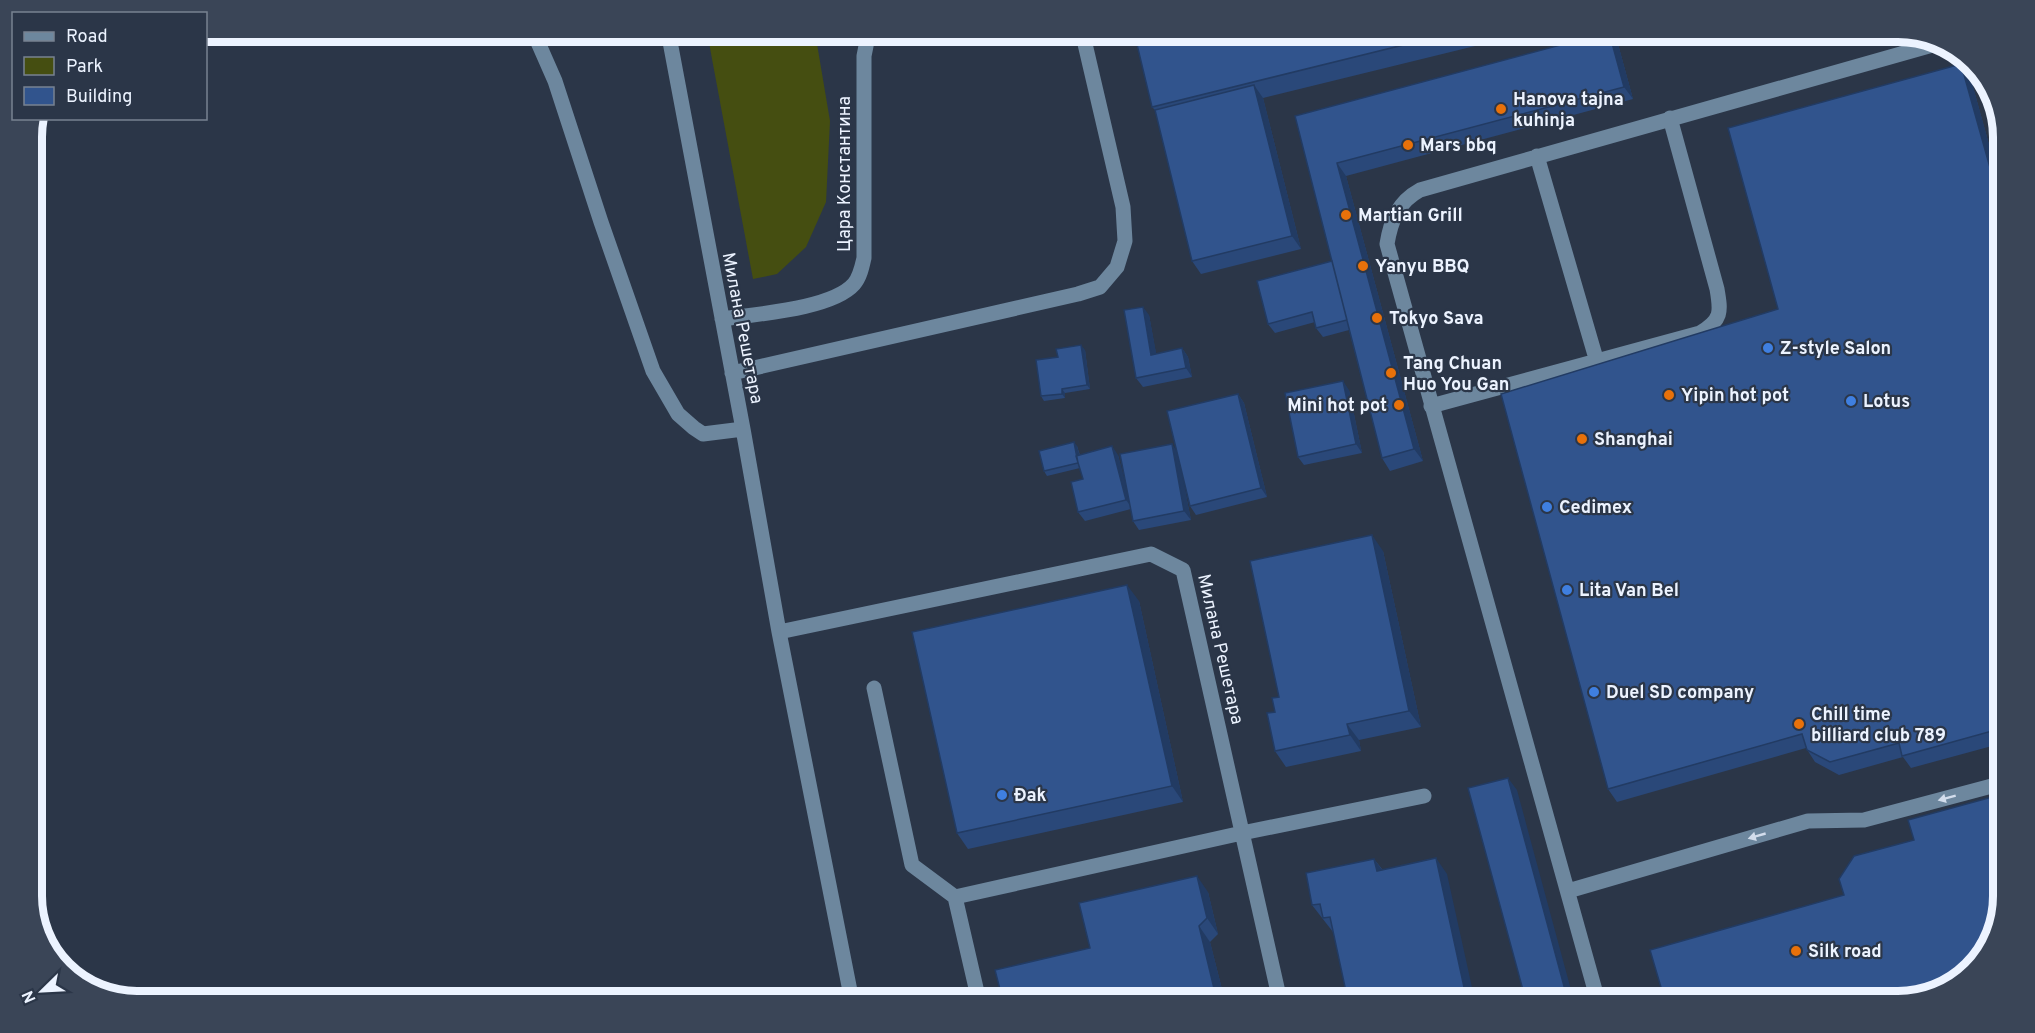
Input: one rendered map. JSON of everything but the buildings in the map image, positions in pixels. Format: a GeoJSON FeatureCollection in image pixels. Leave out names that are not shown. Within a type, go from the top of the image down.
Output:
{"type":"FeatureCollection","features":[{"type":"Feature","properties":{"kind":"street"},"geometry":{"type":"LineString","coordinates":[[537,42],[555,81],[653,371],[678,414],[703,434],[743,429]]}},
{"type":"Feature","properties":{"kind":"street","name":"Милана Решетара"},"geometry":{"type":"LineString","coordinates":[[670,42],[779,632],[850,991]]}},
{"type":"Feature","properties":{"kind":"street","name":"Цара Константина"},"geometry":{"type":"LineString","coordinates":[[722,319],[824,301],[847,291],[856,282],[864,258],[864,56],[867,42]]}},
{"type":"Feature","properties":{"kind":"street"},"geometry":{"type":"LineString","coordinates":[[732,373],[1078,294],[1100,287],[1117,267],[1120,259],[1125,241],[1124,207],[1084,42]]}},
{"type":"Feature","properties":{"kind":"street"},"geometry":{"type":"LineString","coordinates":[[1595,991],[1387,244],[1391,224],[1396,212],[1404,202],[1420,190],[1927,47]]}},
{"type":"Feature","properties":{"kind":"street"},"geometry":{"type":"LineString","coordinates":[[1431,406],[1700,333],[1714,325],[1720,311],[1717,289],[1670,118]]}},
{"type":"Feature","properties":{"kind":"street"},"geometry":{"type":"LineString","coordinates":[[1537,156],[1597,362]]}},
{"type":"Feature","properties":{"kind":"street","name":"Милана Решетара"},"geometry":{"type":"LineString","coordinates":[[779,632],[1151,554],[1183,570],[1278,991]]}},
{"type":"Feature","properties":{"kind":"street"},"geometry":{"type":"LineString","coordinates":[[874,688],[912,865],[955,897],[976,991]]}},
{"type":"Feature","properties":{"kind":"street"},"geometry":{"type":"LineString","coordinates":[[1568,891],[1808,821],[1864,820],[1993,786]]}},
{"type":"Feature","properties":{"kind":"street"},"geometry":{"type":"LineString","coordinates":[[955,897],[1242,833],[1424,796]]}},
{"type":"Feature","properties":{"kind":"green space"},"geometry":{"type":"Polygon","coordinates":[[[709,42],[817,42],[830,121],[826,202],[806,247],[777,274],[753,279],[709,42]]]}},
{"type":"Feature","properties":{"kind":"place","name":"Hanova tajna kuhinja"},"geometry":{"type":"Point","coordinates":[1501,109]}},
{"type":"Feature","properties":{"kind":"place","name":"Mars bbq"},"geometry":{"type":"Point","coordinates":[1408,145]}},
{"type":"Feature","properties":{"kind":"place","name":"Martian Grill"},"geometry":{"type":"Point","coordinates":[1346,215]}},
{"type":"Feature","properties":{"kind":"place","name":"Yanyu BBQ"},"geometry":{"type":"Point","coordinates":[1363,266]}},
{"type":"Feature","properties":{"kind":"place","name":"Tokyo Sava"},"geometry":{"type":"Point","coordinates":[1377,318]}},
{"type":"Feature","properties":{"kind":"place","name":"Z-style Salon"},"geometry":{"type":"Point","coordinates":[1768,348]}},
{"type":"Feature","properties":{"kind":"place","name":"Tang Chuan Huo You Gan"},"geometry":{"type":"Point","coordinates":[1391,373]}},
{"type":"Feature","properties":{"kind":"place","name":"Yipin hot pot"},"geometry":{"type":"Point","coordinates":[1669,395]}},
{"type":"Feature","properties":{"kind":"place","name":"Lotus"},"geometry":{"type":"Point","coordinates":[1851,401]}},
{"type":"Feature","properties":{"kind":"place","name":"Mini hot pot"},"geometry":{"type":"Point","coordinates":[1399,405]}},
{"type":"Feature","properties":{"kind":"place","name":"Shanghai"},"geometry":{"type":"Point","coordinates":[1582,439]}},
{"type":"Feature","properties":{"kind":"place","name":"Cedimex"},"geometry":{"type":"Point","coordinates":[1547,507]}},
{"type":"Feature","properties":{"kind":"place","name":"Lita Van Bel"},"geometry":{"type":"Point","coordinates":[1567,590]}},
{"type":"Feature","properties":{"kind":"place","name":"Duel SD company"},"geometry":{"type":"Point","coordinates":[1594,692]}},
{"type":"Feature","properties":{"kind":"place","name":"Chill time billiard club 789"},"geometry":{"type":"Point","coordinates":[1799,724]}},
{"type":"Feature","properties":{"kind":"place","name":"Đak"},"geometry":{"type":"Point","coordinates":[1002,795]}},
{"type":"Feature","properties":{"kind":"place","name":"Silk road"},"geometry":{"type":"Point","coordinates":[1796,951]}}]}
